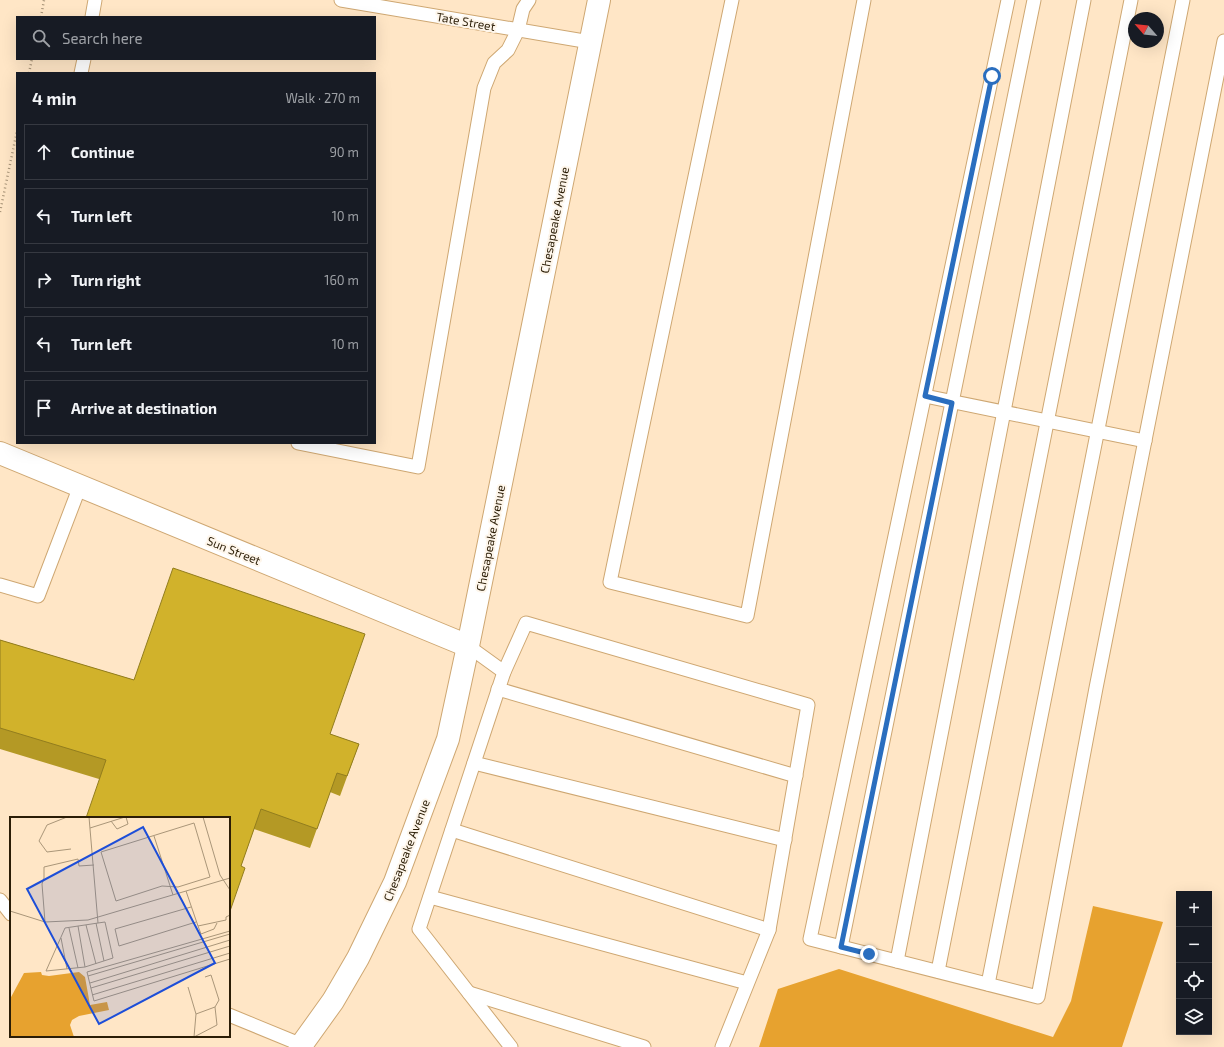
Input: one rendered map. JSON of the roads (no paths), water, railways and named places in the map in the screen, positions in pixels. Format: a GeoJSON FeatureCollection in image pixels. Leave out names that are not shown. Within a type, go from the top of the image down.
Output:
{"type":"FeatureCollection","features":[{"type":"Feature","properties":{"kind":"street","name":"Chesapeake Avenue"},"geometry":{"type":"LineString","coordinates":[[301,1046],[333,1000],[358,958],[395,882],[448,739],[599,0]]}},
{"type":"Feature","properties":{"kind":"street","name":"Sun Street"},"geometry":{"type":"LineString","coordinates":[[0,453],[468,646]]}},
{"type":"Feature","properties":{"kind":"lane"},"geometry":{"type":"LineString","coordinates":[[92,16],[95,0]]}},
{"type":"Feature","properties":{"kind":"lane","name":"Tate Street"},"geometry":{"type":"LineString","coordinates":[[341,0],[590,42]]}},
{"type":"Feature","properties":{"kind":"lane"},"geometry":{"type":"LineString","coordinates":[[303,444],[418,467],[484,88],[494,63],[508,50],[518,30],[523,9],[529,0]]}},
{"type":"Feature","properties":{"kind":"lane"},"geometry":{"type":"LineString","coordinates":[[732,0],[610,582],[747,616],[864,0]]}},
{"type":"Feature","properties":{"kind":"lane"},"geometry":{"type":"LineString","coordinates":[[1008,0],[810,939],[1038,997],[1224,41]]}},
{"type":"Feature","properties":{"kind":"lane"},"geometry":{"type":"LineString","coordinates":[[841,947],[1034,0]]}},
{"type":"Feature","properties":{"kind":"lane"},"geometry":{"type":"LineString","coordinates":[[897,961],[1084,0]]}},
{"type":"Feature","properties":{"kind":"lane"},"geometry":{"type":"LineString","coordinates":[[938,971],[1131,0]]}},
{"type":"Feature","properties":{"kind":"lane"},"geometry":{"type":"LineString","coordinates":[[988,984],[1183,0]]}},
{"type":"Feature","properties":{"kind":"lane"},"geometry":{"type":"LineString","coordinates":[[81,72],[84,60]]}},
{"type":"Feature","properties":{"kind":"lane"},"geometry":{"type":"LineString","coordinates":[[925,396],[952,403],[1004,411],[1145,441]]}},
{"type":"Feature","properties":{"kind":"lane"},"geometry":{"type":"LineString","coordinates":[[0,585],[38,596],[80,486]]}},
{"type":"Feature","properties":{"kind":"lane"},"geometry":{"type":"LineString","coordinates":[[511,1047],[419,929],[498,689],[526,622],[808,705],[768,930],[722,1047]]}},
{"type":"Feature","properties":{"kind":"lane"},"geometry":{"type":"LineString","coordinates":[[468,646],[504,672]]}},
{"type":"Feature","properties":{"kind":"lane"},"geometry":{"type":"LineString","coordinates":[[498,689],[796,776]]}},
{"type":"Feature","properties":{"kind":"lane"},"geometry":{"type":"LineString","coordinates":[[474,763],[785,840]]}},
{"type":"Feature","properties":{"kind":"lane"},"geometry":{"type":"LineString","coordinates":[[452,830],[768,930]]}},
{"type":"Feature","properties":{"kind":"lane"},"geometry":{"type":"LineString","coordinates":[[430,896],[748,983]]}},
{"type":"Feature","properties":{"kind":"lane"},"geometry":{"type":"LineString","coordinates":[[0,900],[10,913]]}},
{"type":"Feature","properties":{"kind":"lane"},"geometry":{"type":"LineString","coordinates":[[469,993],[644,1047]]}},
{"type":"Feature","properties":{"kind":"lane"},"geometry":{"type":"LineString","coordinates":[[230,1015],[301,1046]]}}]}
